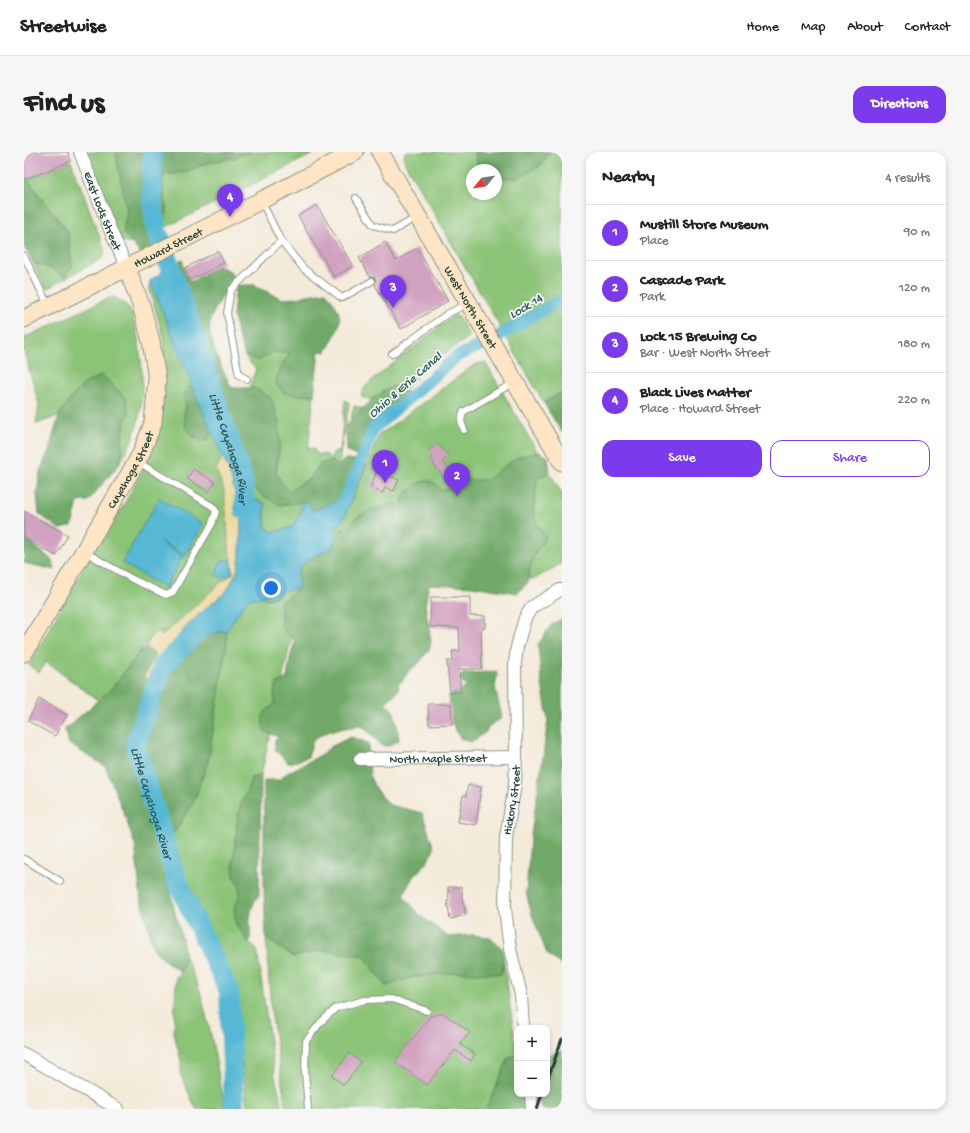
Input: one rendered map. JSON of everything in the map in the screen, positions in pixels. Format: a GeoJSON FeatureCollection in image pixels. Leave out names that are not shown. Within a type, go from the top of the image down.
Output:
{"type":"FeatureCollection","features":[{"type":"Feature","properties":{"kind":"street","name":"East Lods Street"},"geometry":{"type":"LineString","coordinates":[[80,152],[111,232],[127,268]]}},
{"type":"Feature","properties":{"kind":"street","name":"Howard Street"},"geometry":{"type":"LineString","coordinates":[[24,319],[180,242],[355,152]]}},
{"type":"Feature","properties":{"kind":"street","name":"West North Street"},"geometry":{"type":"LineString","coordinates":[[380,152],[562,462]]}},
{"type":"Feature","properties":{"kind":"street","name":"Cuyahoga Street"},"geometry":{"type":"LineString","coordinates":[[24,653],[141,454],[153,423],[157,380],[151,342],[141,306],[127,268]]}},
{"type":"Feature","properties":{"kind":"street","name":"Hickory Street"},"geometry":{"type":"LineString","coordinates":[[523,1025],[520,994],[510,949],[505,906],[506,837],[515,784],[515,663],[521,632],[525,619],[532,607],[561,588]]}},
{"type":"Feature","properties":{"kind":"street","name":"North Maple Street"},"geometry":{"type":"LineString","coordinates":[[360,759],[516,757]]}},
{"type":"Feature","properties":{"kind":"street"},"geometry":{"type":"LineString","coordinates":[[24,1054],[118,1109]]}},
{"type":"Feature","properties":{"kind":"street"},"geometry":{"type":"LineString","coordinates":[[530,1097],[532,1109]]}},
{"type":"Feature","properties":{"kind":"lane"},"geometry":{"type":"LineString","coordinates":[[356,198],[373,225],[392,231],[418,216]]}},
{"type":"Feature","properties":{"kind":"lane"},"geometry":{"type":"LineString","coordinates":[[261,201],[281,241],[304,269],[342,298],[372,281]]}},
{"type":"Feature","properties":{"kind":"lane"},"geometry":{"type":"LineString","coordinates":[[247,379],[239,375],[227,313],[231,290],[281,241]]}},
{"type":"Feature","properties":{"kind":"lane"},"geometry":{"type":"LineString","coordinates":[[24,256],[49,306]]}},
{"type":"Feature","properties":{"kind":"lane"},"geometry":{"type":"LineString","coordinates":[[392,354],[447,314],[468,303]]}},
{"type":"Feature","properties":{"kind":"lane"},"geometry":{"type":"LineString","coordinates":[[464,430],[461,421],[463,412],[515,382]]}},
{"type":"Feature","properties":{"kind":"lane"},"geometry":{"type":"LineString","coordinates":[[84,552],[166,595],[173,592],[212,524],[216,511],[212,506],[137,461]]}},
{"type":"Feature","properties":{"kind":"lane"},"geometry":{"type":"LineString","coordinates":[[24,858],[60,881]]}},
{"type":"Feature","properties":{"kind":"lane"},"geometry":{"type":"LineString","coordinates":[[308,1109],[305,1072],[306,1041],[320,1023],[336,1008],[365,1000],[392,999],[427,1011]]}},
{"type":"Feature","properties":{"kind":"green space"},"geometry":{"type":"Polygon","coordinates":[[[84,152],[317,152],[132,244],[122,241],[98,190],[84,152]]]}},
{"type":"Feature","properties":{"kind":"green space"},"geometry":{"type":"Polygon","coordinates":[[[116,152],[251,152],[233,158],[207,163],[186,172],[164,175],[162,183],[167,212],[163,225],[174,244],[145,259],[123,233],[127,210],[116,152]]]}},
{"type":"Feature","properties":{"kind":"green space"},"geometry":{"type":"Polygon","coordinates":[[[405,152],[562,152],[562,392],[544,403],[405,163],[405,152]]]}},
{"type":"Feature","properties":{"kind":"green space"},"geometry":{"type":"Polygon","coordinates":[[[475,152],[550,152],[540,166],[518,178],[502,178],[502,164],[477,164],[475,152]]]}},
{"type":"Feature","properties":{"kind":"green space"},"geometry":{"type":"Polygon","coordinates":[[[71,161],[105,251],[101,259],[46,289],[33,263],[50,268],[65,276],[72,266],[68,232],[27,179],[71,161]]]}},
{"type":"Feature","properties":{"kind":"green space"},"geometry":{"type":"Polygon","coordinates":[[[24,177],[68,232],[72,266],[65,277],[50,268],[33,263],[24,247],[24,177]]]}},
{"type":"Feature","properties":{"kind":"green space"},"geometry":{"type":"Polygon","coordinates":[[[182,259],[185,272],[190,282],[218,266],[230,271],[234,279],[211,317],[211,337],[221,365],[232,388],[255,388],[271,398],[279,423],[280,442],[276,474],[289,492],[310,478],[320,464],[332,461],[335,464],[346,459],[356,460],[366,466],[352,498],[336,501],[317,510],[312,510],[307,502],[280,505],[262,495],[242,477],[205,365],[169,267],[182,259]]]}},
{"type":"Feature","properties":{"kind":"green space"},"geometry":{"type":"Polygon","coordinates":[[[150,281],[223,457],[216,469],[224,490],[233,574],[220,583],[162,636],[150,638],[113,687],[99,701],[46,662],[39,673],[29,665],[81,572],[122,508],[143,469],[158,431],[163,407],[165,379],[163,336],[149,288],[150,281]]]}},
{"type":"Feature","properties":{"kind":"green space"},"geometry":{"type":"Polygon","coordinates":[[[236,285],[254,285],[282,299],[298,298],[326,292],[333,301],[337,309],[340,322],[326,352],[319,351],[314,395],[284,393],[275,383],[282,364],[290,354],[274,352],[258,360],[245,356],[233,316],[236,285]]]}},
{"type":"Feature","properties":{"kind":"green space"},"geometry":{"type":"Polygon","coordinates":[[[111,297],[115,297],[124,303],[132,314],[136,329],[142,368],[142,398],[140,413],[132,441],[117,467],[122,455],[125,420],[129,413],[72,397],[59,416],[36,424],[39,404],[24,352],[24,338],[111,297]]]}},
{"type":"Feature","properties":{"kind":"green space"},"geometry":{"type":"Polygon","coordinates":[[[454,315],[459,317],[470,337],[444,354],[418,374],[404,391],[393,386],[371,400],[363,398],[361,395],[370,382],[454,315]]]}},
{"type":"Feature","properties":{"kind":"green space"},"geometry":{"type":"Polygon","coordinates":[[[274,352],[290,354],[282,364],[296,395],[314,395],[308,448],[314,449],[317,454],[327,455],[332,461],[320,464],[310,478],[288,492],[276,474],[280,442],[255,388],[249,388],[256,369],[245,356],[258,360],[274,352]]]}},
{"type":"Feature","properties":{"kind":"green space"},"geometry":{"type":"Polygon","coordinates":[[[485,362],[562,494],[562,563],[533,580],[371,516],[302,632],[333,535],[345,516],[379,435],[474,365],[485,362]]]}},
{"type":"Feature","properties":{"kind":"green space"},"geometry":{"type":"Polygon","coordinates":[[[102,375],[126,398],[129,413],[125,420],[122,455],[117,467],[88,501],[78,502],[72,526],[60,529],[39,514],[37,495],[40,471],[49,450],[59,416],[72,397],[84,384],[102,375]]]}},
{"type":"Feature","properties":{"kind":"green space"},"geometry":{"type":"Polygon","coordinates":[[[197,385],[212,431],[208,440],[202,441],[193,436],[186,428],[184,416],[186,405],[183,393],[189,387],[197,385]]]}},
{"type":"Feature","properties":{"kind":"green space"},"geometry":{"type":"Polygon","coordinates":[[[393,386],[406,392],[405,406],[394,418],[385,422],[372,439],[367,452],[357,457],[347,451],[346,426],[376,396],[393,386]]]}},
{"type":"Feature","properties":{"kind":"green space"},"geometry":{"type":"Polygon","coordinates":[[[562,392],[562,433],[544,403],[562,392]]]}},
{"type":"Feature","properties":{"kind":"green space"},"geometry":{"type":"Polygon","coordinates":[[[345,400],[349,403],[340,460],[334,462],[332,455],[335,451],[340,451],[345,400]]]}},
{"type":"Feature","properties":{"kind":"green space"},"geometry":{"type":"Polygon","coordinates":[[[354,406],[363,408],[350,422],[354,406]]]}},
{"type":"Feature","properties":{"kind":"green space"},"geometry":{"type":"Polygon","coordinates":[[[539,452],[548,457],[550,472],[537,479],[533,516],[546,538],[535,554],[530,569],[528,583],[517,593],[472,586],[429,584],[425,605],[431,641],[429,650],[419,663],[409,671],[403,680],[398,684],[399,690],[384,704],[393,709],[397,723],[399,740],[389,746],[381,745],[362,726],[350,727],[329,732],[317,737],[313,741],[308,757],[288,763],[275,750],[275,740],[279,737],[265,732],[263,716],[267,710],[275,704],[274,692],[277,683],[287,678],[295,641],[283,630],[280,602],[299,588],[298,572],[305,561],[331,549],[336,537],[342,529],[349,530],[354,519],[371,509],[397,504],[403,510],[402,497],[422,482],[430,481],[435,483],[443,490],[460,485],[467,480],[487,480],[520,456],[539,452]]]}},
{"type":"Feature","properties":{"kind":"green space"},"geometry":{"type":"Polygon","coordinates":[[[242,477],[262,495],[280,505],[302,502],[299,516],[291,528],[274,532],[265,527],[265,504],[253,499],[242,477]]]}},
{"type":"Feature","properties":{"kind":"green space"},"geometry":{"type":"Polygon","coordinates":[[[24,538],[53,561],[55,570],[24,563],[24,538]]]}},
{"type":"Feature","properties":{"kind":"green space"},"geometry":{"type":"Polygon","coordinates":[[[299,588],[280,603],[293,631],[261,775],[251,778],[247,791],[242,800],[238,816],[233,863],[234,877],[240,887],[236,924],[249,943],[257,950],[275,1077],[283,1109],[247,1109],[239,1037],[230,994],[229,1000],[229,991],[177,881],[166,846],[193,803],[208,762],[227,641],[226,631],[248,599],[261,597],[271,592],[299,588]]]}},
{"type":"Feature","properties":{"kind":"green space"},"geometry":{"type":"Polygon","coordinates":[[[562,619],[562,966],[547,954],[532,915],[526,893],[530,841],[548,719],[541,678],[538,645],[551,625],[562,619]]]}},
{"type":"Feature","properties":{"kind":"green space"},"geometry":{"type":"Polygon","coordinates":[[[179,630],[210,635],[220,631],[226,631],[227,641],[208,762],[193,803],[162,849],[185,956],[181,972],[165,961],[153,948],[141,900],[135,845],[105,766],[69,744],[65,729],[113,687],[139,653],[146,647],[150,638],[156,632],[179,630]]]}},
{"type":"Feature","properties":{"kind":"green space"},"geometry":{"type":"Polygon","coordinates":[[[496,671],[497,675],[495,687],[502,718],[489,726],[485,733],[471,742],[460,738],[452,723],[448,709],[449,695],[458,692],[467,686],[463,683],[460,677],[464,673],[496,671]]]}},
{"type":"Feature","properties":{"kind":"green space"},"geometry":{"type":"Polygon","coordinates":[[[351,737],[368,743],[370,777],[376,790],[390,805],[422,813],[434,848],[427,862],[413,877],[403,895],[420,915],[448,937],[472,935],[489,937],[503,949],[504,964],[501,974],[462,972],[413,977],[386,986],[364,956],[323,950],[294,957],[266,938],[264,890],[264,780],[279,780],[287,773],[319,756],[332,746],[351,737]]]}},
{"type":"Feature","properties":{"kind":"green space"},"geometry":{"type":"Polygon","coordinates":[[[261,775],[259,895],[254,902],[251,914],[249,943],[236,924],[234,908],[238,900],[240,887],[234,877],[233,863],[238,816],[242,800],[247,791],[251,778],[261,775]]]}},
{"type":"Feature","properties":{"kind":"green space"},"geometry":{"type":"Polygon","coordinates":[[[266,938],[294,957],[323,950],[364,956],[386,986],[413,977],[462,972],[501,974],[504,964],[514,1034],[514,1056],[509,1057],[486,1109],[286,1109],[271,1010],[266,938]]]}},
{"type":"Feature","properties":{"kind":"green space"},"geometry":{"type":"Polygon","coordinates":[[[185,956],[200,991],[211,1035],[225,1109],[196,1109],[181,1076],[181,1061],[174,1033],[176,977],[181,971],[185,956]]]}},
{"type":"Feature","properties":{"kind":"green space"},"geometry":{"type":"Polygon","coordinates":[[[562,1051],[562,1109],[541,1109],[539,1097],[550,1097],[551,1054],[562,1051]]]}},
{"type":"Feature","properties":{"kind":"green space"},"geometry":{"type":"Polygon","coordinates":[[[514,1056],[514,1097],[523,1097],[523,1109],[486,1109],[509,1057],[514,1056]]]}},
{"type":"Feature","properties":{"kind":"sand"},"geometry":{"type":"Polygon","coordinates":[[[223,457],[229,470],[241,522],[238,569],[227,591],[198,615],[178,636],[167,664],[149,681],[144,677],[156,655],[146,647],[150,638],[156,632],[162,636],[220,583],[233,574],[224,490],[216,469],[223,457]]]}},
{"type":"Feature","properties":{"kind":"water"},"geometry":{"type":"Polygon","coordinates":[[[169,267],[205,365],[244,482],[253,499],[265,504],[265,527],[274,532],[291,528],[299,516],[302,502],[307,502],[312,510],[317,510],[336,501],[352,498],[345,516],[333,534],[336,537],[331,549],[305,561],[301,566],[298,572],[299,588],[248,599],[226,631],[220,631],[210,635],[183,630],[198,615],[227,591],[238,569],[241,522],[229,470],[195,393],[150,281],[169,267]]]}},
{"type":"Feature","properties":{"kind":"water"},"geometry":{"type":"Polygon","coordinates":[[[159,498],[203,524],[185,556],[159,541],[183,556],[165,588],[122,563],[159,498]]]}},
{"type":"Feature","properties":{"kind":"water"},"geometry":{"type":"Polygon","coordinates":[[[227,559],[232,563],[232,573],[224,577],[216,575],[219,564],[227,559]]]}},
{"type":"Feature","properties":{"kind":"building"},"geometry":{"type":"Polygon","coordinates":[[[24,152],[68,152],[71,161],[24,180],[24,152]]]}},
{"type":"Feature","properties":{"kind":"building"},"geometry":{"type":"Polygon","coordinates":[[[317,205],[353,266],[334,277],[298,216],[317,205]]]}},
{"type":"Feature","properties":{"kind":"building"},"geometry":{"type":"Polygon","coordinates":[[[385,242],[396,261],[417,248],[448,301],[401,329],[375,285],[376,278],[370,277],[359,258],[385,242]]]}},
{"type":"Feature","properties":{"kind":"building"},"geometry":{"type":"Polygon","coordinates":[[[218,251],[224,263],[190,280],[185,268],[218,251]]]}},
{"type":"Feature","properties":{"kind":"building"},"geometry":{"type":"Polygon","coordinates":[[[437,443],[449,456],[442,462],[452,473],[445,479],[433,464],[432,456],[428,452],[437,443]]]}},
{"type":"Feature","properties":{"kind":"building"},"geometry":{"type":"Polygon","coordinates":[[[193,469],[215,482],[209,492],[187,479],[193,469]]]}},
{"type":"Feature","properties":{"kind":"building"},"geometry":{"type":"Polygon","coordinates":[[[377,471],[399,480],[394,491],[385,487],[383,493],[370,488],[377,471]]]}},
{"type":"Feature","properties":{"kind":"building"},"geometry":{"type":"Polygon","coordinates":[[[24,511],[68,535],[56,556],[24,538],[24,511]]]}},
{"type":"Feature","properties":{"kind":"building"},"geometry":{"type":"Polygon","coordinates":[[[431,597],[470,597],[470,616],[485,616],[485,628],[481,628],[482,669],[459,669],[461,692],[450,693],[447,661],[453,661],[452,651],[460,651],[459,628],[430,627],[431,597]]]}},
{"type":"Feature","properties":{"kind":"building"},"geometry":{"type":"Polygon","coordinates":[[[39,699],[67,715],[55,736],[28,721],[39,699]]]}},
{"type":"Feature","properties":{"kind":"building"},"geometry":{"type":"Polygon","coordinates":[[[428,704],[451,704],[452,724],[429,725],[428,704]]]}},
{"type":"Feature","properties":{"kind":"building"},"geometry":{"type":"Polygon","coordinates":[[[468,785],[481,787],[476,825],[458,822],[463,795],[466,796],[468,785]]]}},
{"type":"Feature","properties":{"kind":"building"},"geometry":{"type":"Polygon","coordinates":[[[448,887],[462,887],[462,898],[466,915],[450,919],[447,901],[449,901],[448,887]]]}},
{"type":"Feature","properties":{"kind":"building"},"geometry":{"type":"Polygon","coordinates":[[[443,1013],[470,1032],[460,1044],[475,1054],[471,1061],[455,1050],[427,1085],[395,1062],[430,1016],[443,1013]]]}},
{"type":"Feature","properties":{"kind":"building"},"geometry":{"type":"Polygon","coordinates":[[[349,1053],[361,1062],[344,1085],[332,1076],[349,1053]]]}},
{"type":"Feature","properties":{"kind":"waterway","name":"Little Cuyahoga River"},"geometry":{"type":"LineString","coordinates":[[152,152],[152,201],[156,228],[193,331],[244,482],[244,510]]}},
{"type":"Feature","properties":{"kind":"waterway","name":"Ohio & Erie Canal"},"geometry":{"type":"LineString","coordinates":[[336,513],[349,490],[373,429],[457,356],[508,331],[562,299]]}},
{"type":"Feature","properties":{"kind":"waterway","name":"Little Cuyahoga River"},"geometry":{"type":"LineString","coordinates":[[215,614],[163,665],[135,745],[177,881],[229,991],[234,1109]]}},
{"type":"Feature","properties":{"kind":"railway"},"geometry":{"type":"LineString","coordinates":[[550,1073],[562,1039]]}},
{"type":"Feature","properties":{"kind":"railway"},"geometry":{"type":"LineString","coordinates":[[537,1109],[541,1097]]}},
{"type":"Feature","properties":{"kind":"place","name":"Black Lives Matter"},"geometry":{"type":"Point","coordinates":[230,217]}},
{"type":"Feature","properties":{"kind":"place","name":"Lock 15 Brewing Co"},"geometry":{"type":"Point","coordinates":[393,308]}},
{"type":"Feature","properties":{"kind":"place","name":"Mustill Store Museum"},"geometry":{"type":"Point","coordinates":[385,483]}},
{"type":"Feature","properties":{"kind":"place","name":"Cascade Park"},"geometry":{"type":"Point","coordinates":[457,496]}},
{"type":"Feature","properties":{"kind":"water label","name":"Lock 14"},"geometry":{"type":"Point","coordinates":[525,305]}}]}
